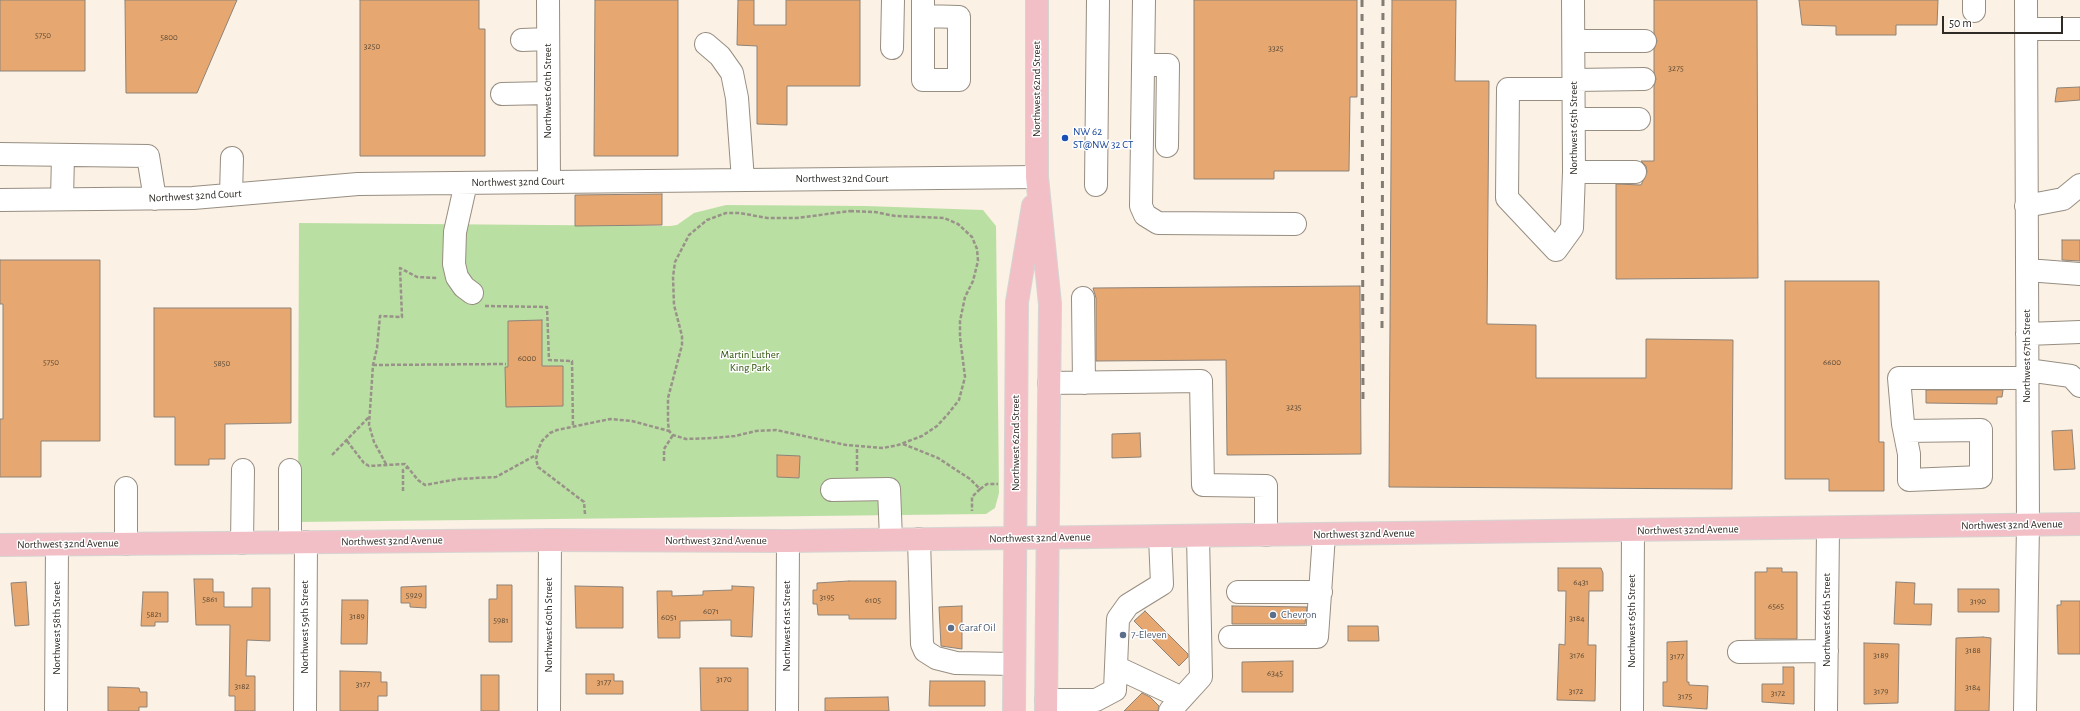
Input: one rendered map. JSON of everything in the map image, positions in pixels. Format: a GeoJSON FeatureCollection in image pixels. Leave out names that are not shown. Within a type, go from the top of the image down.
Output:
{"type":"FeatureCollection","features":[{"type":"Feature","properties":{"kind":"main road","name":"Northwest 62nd Street"},"geometry":{"type":"LineString","coordinates":[[1036,0],[1037,177],[1050,304],[1046,706]]}},
{"type":"Feature","properties":{"kind":"main road","name":"Northwest 62nd Street"},"geometry":{"type":"LineString","coordinates":[[1014,711],[1017,302],[1037,177]]}},
{"type":"Feature","properties":{"kind":"main road","name":"Northwest 32nd Avenue"},"geometry":{"type":"LineString","coordinates":[[0,545],[550,540],[788,541],[1828,529],[2080,524]]}},
{"type":"Feature","properties":{"kind":"street","name":"Northwest 60th Street"},"geometry":{"type":"LineString","coordinates":[[548,0],[549,182]]}},
{"type":"Feature","properties":{"kind":"street"},"geometry":{"type":"LineString","coordinates":[[892,48],[893,0]]}},
{"type":"Feature","properties":{"kind":"street"},"geometry":{"type":"LineString","coordinates":[[1096,185],[1098,0]]}},
{"type":"Feature","properties":{"kind":"street"},"geometry":{"type":"LineString","coordinates":[[1144,0],[1141,206],[1145,215],[1158,223],[1295,224]]}},
{"type":"Feature","properties":{"kind":"street","name":"Northwest 65th Street"},"geometry":{"type":"LineString","coordinates":[[1573,0],[1574,41],[1574,85],[1574,172],[1572,228],[1556,250],[1507,198],[1508,89],[1574,85]]}},
{"type":"Feature","properties":{"kind":"street","name":"Northwest 67th Street"},"geometry":{"type":"LineString","coordinates":[[2025,711],[2028,524],[2026,0]]}},
{"type":"Feature","properties":{"kind":"street"},"geometry":{"type":"LineString","coordinates":[[2026,28],[2080,29]]}},
{"type":"Feature","properties":{"kind":"street"},"geometry":{"type":"LineString","coordinates":[[522,40],[548,39]]}},
{"type":"Feature","properties":{"kind":"street"},"geometry":{"type":"LineString","coordinates":[[1574,41],[1644,41]]}},
{"type":"Feature","properties":{"kind":"street"},"geometry":{"type":"LineString","coordinates":[[706,44],[720,56],[732,73],[737,98],[743,180]]}},
{"type":"Feature","properties":{"kind":"street"},"geometry":{"type":"LineString","coordinates":[[1143,64],[1168,65],[1167,146]]}},
{"type":"Feature","properties":{"kind":"street"},"geometry":{"type":"LineString","coordinates":[[1574,85],[1644,79]]}},
{"type":"Feature","properties":{"kind":"street"},"geometry":{"type":"LineString","coordinates":[[502,94],[548,93]]}},
{"type":"Feature","properties":{"kind":"street"},"geometry":{"type":"LineString","coordinates":[[1574,119],[1639,119]]}},
{"type":"Feature","properties":{"kind":"street"},"geometry":{"type":"LineString","coordinates":[[0,154],[148,156],[155,199]]}},
{"type":"Feature","properties":{"kind":"street"},"geometry":{"type":"LineString","coordinates":[[62,199],[63,156]]}},
{"type":"Feature","properties":{"kind":"street"},"geometry":{"type":"LineString","coordinates":[[231,195],[232,158]]}},
{"type":"Feature","properties":{"kind":"street"},"geometry":{"type":"LineString","coordinates":[[1574,172],[1635,172]]}},
{"type":"Feature","properties":{"kind":"street","name":"Northwest 32nd Court"},"geometry":{"type":"LineString","coordinates":[[0,200],[194,198],[358,184],[1037,177]]}},
{"type":"Feature","properties":{"kind":"street"},"geometry":{"type":"LineString","coordinates":[[466,182],[454,232],[454,264],[457,277],[464,287],[476,299]]}},
{"type":"Feature","properties":{"kind":"street"},"geometry":{"type":"LineString","coordinates":[[2026,206],[2063,199],[2080,185]]}},
{"type":"Feature","properties":{"kind":"street"},"geometry":{"type":"LineString","coordinates":[[2027,270],[2080,274]]}},
{"type":"Feature","properties":{"kind":"street"},"geometry":{"type":"LineString","coordinates":[[1083,298],[1084,383]]}},
{"type":"Feature","properties":{"kind":"street"},"geometry":{"type":"LineString","coordinates":[[2027,334],[2080,332]]}},
{"type":"Feature","properties":{"kind":"street"},"geometry":{"type":"LineString","coordinates":[[1905,431],[1899,378],[2027,374],[2071,376],[2080,386]]}},
{"type":"Feature","properties":{"kind":"street"},"geometry":{"type":"LineString","coordinates":[[1049,383],[1201,381],[1203,485],[1266,486],[1266,535]]}},
{"type":"Feature","properties":{"kind":"street"},"geometry":{"type":"LineString","coordinates":[[242,543],[243,470]]}},
{"type":"Feature","properties":{"kind":"street","name":"Northwest 59th Street"},"geometry":{"type":"LineString","coordinates":[[290,470],[298,542],[305,711]]}},
{"type":"Feature","properties":{"kind":"street"},"geometry":{"type":"LineString","coordinates":[[126,488],[126,544]]}},
{"type":"Feature","properties":{"kind":"street"},"geometry":{"type":"LineString","coordinates":[[832,490],[889,489],[891,539]]}},
{"type":"Feature","properties":{"kind":"street","name":"Northwest 66th Street"},"geometry":{"type":"LineString","coordinates":[[1826,711],[1828,529]]}},
{"type":"Feature","properties":{"kind":"street","name":"Northwest 65th Street"},"geometry":{"type":"LineString","coordinates":[[1632,711],[1633,531]]}},
{"type":"Feature","properties":{"kind":"street"},"geometry":{"type":"LineString","coordinates":[[1230,637],[1317,637],[1324,534]]}},
{"type":"Feature","properties":{"kind":"street"},"geometry":{"type":"LineString","coordinates":[[1046,706],[1096,700],[1115,690],[1118,619],[1128,605],[1162,584],[1160,536]]}},
{"type":"Feature","properties":{"kind":"street"},"geometry":{"type":"LineString","coordinates":[[1116,667],[1176,704],[1201,677],[1198,536]]}},
{"type":"Feature","properties":{"kind":"street"},"geometry":{"type":"LineString","coordinates":[[920,539],[922,644],[925,651],[936,658],[956,663],[1014,664]]}},
{"type":"Feature","properties":{"kind":"street","name":"Northwest 60th Street"},"geometry":{"type":"LineString","coordinates":[[549,711],[550,540]]}},
{"type":"Feature","properties":{"kind":"street","name":"Northwest 61st Street"},"geometry":{"type":"LineString","coordinates":[[787,711],[788,541]]}},
{"type":"Feature","properties":{"kind":"street","name":"Northwest 58th Street"},"geometry":{"type":"LineString","coordinates":[[56,711],[57,544]]}},
{"type":"Feature","properties":{"kind":"street"},"geometry":{"type":"LineString","coordinates":[[1238,592],[1321,592]]}},
{"type":"Feature","properties":{"kind":"street"},"geometry":{"type":"LineString","coordinates":[[1739,652],[1827,651]]}},
{"type":"Feature","properties":{"kind":"path"},"geometry":{"type":"LineString","coordinates":[[585,514],[584,502],[538,467],[537,455],[542,441],[550,433],[610,419],[621,419],[669,431],[673,435],[686,439],[707,439],[776,430],[857,447],[883,448],[902,444],[922,436],[937,426],[959,400],[965,378],[960,337],[960,321],[965,297],[978,261],[977,249],[972,237],[964,228],[944,218],[895,216],[863,211],[797,218],[767,218],[740,213],[726,213],[707,220],[688,235],[675,262],[674,305],[682,336],[682,345],[668,398],[669,431]]}},
{"type":"Feature","properties":{"kind":"path"},"geometry":{"type":"LineString","coordinates":[[386,464],[370,433],[369,417],[373,365],[377,348],[380,316],[402,317],[400,268],[416,277],[444,278]]}},
{"type":"Feature","properties":{"kind":"path"},"geometry":{"type":"LineString","coordinates":[[476,299],[496,307],[547,307],[549,360],[572,361],[573,427]]}},
{"type":"Feature","properties":{"kind":"path"},"geometry":{"type":"LineString","coordinates":[[373,365],[506,364]]}},
{"type":"Feature","properties":{"kind":"path"},"geometry":{"type":"LineString","coordinates":[[332,455],[369,417]]}},
{"type":"Feature","properties":{"kind":"path"},"geometry":{"type":"LineString","coordinates":[[664,461],[664,449],[673,435]]}},
{"type":"Feature","properties":{"kind":"path"},"geometry":{"type":"LineString","coordinates":[[347,441],[364,463],[369,466],[405,464],[425,486],[458,479],[496,477],[537,455]]}},
{"type":"Feature","properties":{"kind":"path"},"geometry":{"type":"LineString","coordinates":[[902,444],[938,458],[970,479],[980,489]]}},
{"type":"Feature","properties":{"kind":"path"},"geometry":{"type":"LineString","coordinates":[[857,447],[857,489]]}},
{"type":"Feature","properties":{"kind":"path"},"geometry":{"type":"LineString","coordinates":[[403,490],[403,470],[408,467]]}},
{"type":"Feature","properties":{"kind":"path"},"geometry":{"type":"LineString","coordinates":[[972,511],[972,497],[980,489],[988,484],[1001,484]]}},
{"type":"Feature","properties":{"kind":"green space","name":"Martin Luther King Park"},"geometry":{"type":"Polygon","coordinates":[[[726,205],[865,206],[983,210],[996,226],[999,493],[995,508],[986,514],[298,522],[299,223],[670,226],[677,225],[694,213],[726,205]]]}},
{"type":"Feature","properties":{"kind":"building"},"geometry":{"type":"Polygon","coordinates":[[[0,0],[85,0],[85,71],[0,71],[0,0]]]}},
{"type":"Feature","properties":{"kind":"building"},"geometry":{"type":"Polygon","coordinates":[[[125,0],[237,0],[197,93],[126,93],[125,0]]]}},
{"type":"Feature","properties":{"kind":"building"},"geometry":{"type":"Polygon","coordinates":[[[360,0],[479,0],[479,29],[485,29],[485,156],[360,156],[360,0]]]}},
{"type":"Feature","properties":{"kind":"building"},"geometry":{"type":"Polygon","coordinates":[[[595,0],[678,0],[678,156],[594,156],[595,0]]]}},
{"type":"Feature","properties":{"kind":"building"},"geometry":{"type":"Polygon","coordinates":[[[738,0],[754,0],[754,25],[786,25],[786,0],[860,0],[860,86],[787,86],[787,125],[757,124],[757,46],[737,45],[738,0]]]}},
{"type":"Feature","properties":{"kind":"building"},"geometry":{"type":"Polygon","coordinates":[[[1194,0],[1357,0],[1357,97],[1350,97],[1349,171],[1274,171],[1274,179],[1194,179],[1194,0]]]}},
{"type":"Feature","properties":{"kind":"building"},"geometry":{"type":"Polygon","coordinates":[[[1392,0],[1456,0],[1455,81],[1489,81],[1487,324],[1536,325],[1536,378],[1646,378],[1646,339],[1733,340],[1732,489],[1389,487],[1392,0]]]}},
{"type":"Feature","properties":{"kind":"building"},"geometry":{"type":"Polygon","coordinates":[[[1654,0],[1757,0],[1758,278],[1616,279],[1616,184],[1641,185],[1647,172],[1646,166],[1641,161],[1654,161],[1654,86],[1656,79],[1654,72],[1654,49],[1657,41],[1654,33],[1654,0]]]}},
{"type":"Feature","properties":{"kind":"building"},"geometry":{"type":"Polygon","coordinates":[[[1799,0],[1938,0],[1937,25],[1896,25],[1896,35],[1836,35],[1836,26],[1802,25],[1799,0]]]}},
{"type":"Feature","properties":{"kind":"building"},"geometry":{"type":"Polygon","coordinates":[[[2080,87],[2080,100],[2055,102],[2057,88],[2080,87]]]}},
{"type":"Feature","properties":{"kind":"building"},"geometry":{"type":"Polygon","coordinates":[[[662,194],[662,225],[575,226],[575,195],[662,194]]]}},
{"type":"Feature","properties":{"kind":"building"},"geometry":{"type":"Polygon","coordinates":[[[2062,240],[2080,240],[2080,261],[2062,260],[2062,240]]]}},
{"type":"Feature","properties":{"kind":"building"},"geometry":{"type":"Polygon","coordinates":[[[0,260],[100,260],[100,441],[41,441],[41,477],[0,477],[0,419],[3,419],[3,304],[0,304],[0,260]]]}},
{"type":"Feature","properties":{"kind":"building"},"geometry":{"type":"Polygon","coordinates":[[[1785,281],[1879,281],[1879,442],[1884,442],[1884,491],[1829,491],[1829,479],[1785,479],[1785,281]]]}},
{"type":"Feature","properties":{"kind":"building"},"geometry":{"type":"Polygon","coordinates":[[[1360,286],[1361,454],[1227,455],[1226,360],[1096,361],[1096,298],[1093,288],[1360,286]]]}},
{"type":"Feature","properties":{"kind":"building"},"geometry":{"type":"Polygon","coordinates":[[[154,308],[291,308],[291,423],[225,424],[225,459],[209,459],[209,465],[175,465],[175,417],[154,417],[154,308]]]}},
{"type":"Feature","properties":{"kind":"building"},"geometry":{"type":"Polygon","coordinates":[[[542,320],[542,366],[563,366],[563,406],[506,407],[505,367],[508,367],[508,321],[542,320]]]}},
{"type":"Feature","properties":{"kind":"building"},"geometry":{"type":"Polygon","coordinates":[[[1926,390],[2003,390],[2002,397],[1997,397],[1997,404],[1926,403],[1926,390]]]}},
{"type":"Feature","properties":{"kind":"building"},"geometry":{"type":"Polygon","coordinates":[[[2072,430],[2075,469],[2054,470],[2052,431],[2072,430]]]}},
{"type":"Feature","properties":{"kind":"building"},"geometry":{"type":"Polygon","coordinates":[[[1140,433],[1141,457],[1112,458],[1112,434],[1140,433]]]}},
{"type":"Feature","properties":{"kind":"building"},"geometry":{"type":"Polygon","coordinates":[[[777,455],[800,456],[799,478],[777,477],[777,455]]]}},
{"type":"Feature","properties":{"kind":"building"},"geometry":{"type":"Polygon","coordinates":[[[1558,568],[1601,568],[1603,573],[1603,591],[1589,591],[1588,645],[1596,645],[1595,701],[1557,700],[1559,644],[1565,645],[1566,591],[1558,591],[1558,568]]]}},
{"type":"Feature","properties":{"kind":"building"},"geometry":{"type":"Polygon","coordinates":[[[1767,568],[1782,568],[1782,572],[1797,572],[1797,639],[1755,639],[1755,572],[1767,572],[1767,568]]]}},
{"type":"Feature","properties":{"kind":"building"},"geometry":{"type":"Polygon","coordinates":[[[194,579],[213,579],[213,592],[224,592],[224,607],[252,607],[252,588],[270,588],[270,641],[247,640],[246,676],[255,676],[255,711],[235,711],[235,696],[229,696],[230,625],[196,625],[194,579]]]}},
{"type":"Feature","properties":{"kind":"building"},"geometry":{"type":"Polygon","coordinates":[[[896,581],[896,619],[849,619],[849,615],[818,615],[817,604],[813,604],[813,590],[817,590],[817,583],[896,581]]]}},
{"type":"Feature","properties":{"kind":"building"},"geometry":{"type":"Polygon","coordinates":[[[26,582],[29,625],[15,626],[11,583],[26,582]]]}},
{"type":"Feature","properties":{"kind":"building"},"geometry":{"type":"Polygon","coordinates":[[[1896,582],[1915,583],[1914,604],[1932,604],[1931,625],[1894,624],[1896,582]]]}},
{"type":"Feature","properties":{"kind":"building"},"geometry":{"type":"Polygon","coordinates":[[[497,585],[512,585],[512,642],[489,642],[489,599],[497,599],[497,585]]]}},
{"type":"Feature","properties":{"kind":"building"},"geometry":{"type":"Polygon","coordinates":[[[426,586],[426,608],[410,607],[410,603],[401,603],[401,587],[426,586]]]}},
{"type":"Feature","properties":{"kind":"building"},"geometry":{"type":"Polygon","coordinates":[[[575,586],[623,587],[623,628],[576,628],[575,586]]]}},
{"type":"Feature","properties":{"kind":"building"},"geometry":{"type":"Polygon","coordinates":[[[732,586],[754,587],[752,637],[731,636],[731,620],[680,621],[680,638],[658,638],[657,591],[672,591],[672,596],[703,595],[703,591],[732,590],[732,586]]]}},
{"type":"Feature","properties":{"kind":"building"},"geometry":{"type":"Polygon","coordinates":[[[1958,589],[1999,589],[1999,612],[1958,612],[1958,589]]]}},
{"type":"Feature","properties":{"kind":"building"},"geometry":{"type":"Polygon","coordinates":[[[143,592],[168,592],[168,622],[155,622],[155,626],[141,626],[143,592]]]}},
{"type":"Feature","properties":{"kind":"building"},"geometry":{"type":"Polygon","coordinates":[[[342,600],[368,600],[367,644],[341,644],[342,600]]]}},
{"type":"Feature","properties":{"kind":"building"},"geometry":{"type":"Polygon","coordinates":[[[2061,601],[2080,601],[2080,654],[2058,654],[2057,605],[2061,605],[2061,601]]]}},
{"type":"Feature","properties":{"kind":"building","name":"Caraf Oil"},"geometry":{"type":"Polygon","coordinates":[[[962,606],[962,649],[941,646],[939,607],[962,606]]]}},
{"type":"Feature","properties":{"kind":"building","name":"Chevron"},"geometry":{"type":"Polygon","coordinates":[[[1232,606],[1307,607],[1305,624],[1232,624],[1232,606]]]}},
{"type":"Feature","properties":{"kind":"building"},"geometry":{"type":"Polygon","coordinates":[[[1145,611],[1188,654],[1188,657],[1179,666],[1134,621],[1145,611]]]}},
{"type":"Feature","properties":{"kind":"building"},"geometry":{"type":"Polygon","coordinates":[[[1348,626],[1378,626],[1379,641],[1348,641],[1348,626]]]}},
{"type":"Feature","properties":{"kind":"building"},"geometry":{"type":"Polygon","coordinates":[[[1956,638],[1991,638],[1989,711],[1955,711],[1956,638]]]}},
{"type":"Feature","properties":{"kind":"building"},"geometry":{"type":"Polygon","coordinates":[[[1687,641],[1687,682],[1689,682],[1689,685],[1708,686],[1707,709],[1663,706],[1663,682],[1667,682],[1667,642],[1687,641]]]}},
{"type":"Feature","properties":{"kind":"building"},"geometry":{"type":"Polygon","coordinates":[[[1864,643],[1899,644],[1898,703],[1864,704],[1864,643]]]}},
{"type":"Feature","properties":{"kind":"building"},"geometry":{"type":"Polygon","coordinates":[[[1293,661],[1293,692],[1242,692],[1242,662],[1293,661]]]}},
{"type":"Feature","properties":{"kind":"building"},"geometry":{"type":"Polygon","coordinates":[[[1783,667],[1794,667],[1794,704],[1762,702],[1762,684],[1783,684],[1783,667]]]}},
{"type":"Feature","properties":{"kind":"building"},"geometry":{"type":"Polygon","coordinates":[[[700,668],[748,668],[748,711],[701,711],[700,668]]]}},
{"type":"Feature","properties":{"kind":"building"},"geometry":{"type":"Polygon","coordinates":[[[340,671],[381,672],[381,682],[387,682],[387,696],[378,696],[378,711],[340,711],[340,671]]]}},
{"type":"Feature","properties":{"kind":"building"},"geometry":{"type":"Polygon","coordinates":[[[586,674],[614,674],[614,681],[623,681],[623,694],[586,694],[586,674]]]}},
{"type":"Feature","properties":{"kind":"building"},"geometry":{"type":"Polygon","coordinates":[[[481,675],[499,675],[499,711],[481,711],[481,675]]]}},
{"type":"Feature","properties":{"kind":"building"},"geometry":{"type":"Polygon","coordinates":[[[930,681],[985,681],[985,706],[929,706],[930,681]]]}},
{"type":"Feature","properties":{"kind":"building"},"geometry":{"type":"Polygon","coordinates":[[[108,687],[139,688],[140,692],[147,692],[147,707],[139,707],[139,711],[108,711],[108,687]]]}},
{"type":"Feature","properties":{"kind":"building"},"geometry":{"type":"Polygon","coordinates":[[[1142,693],[1150,697],[1159,706],[1158,711],[1124,711],[1142,693]]]}},
{"type":"Feature","properties":{"kind":"building"},"geometry":{"type":"Polygon","coordinates":[[[888,697],[889,711],[825,711],[825,698],[888,697]]]}},
{"type":"Feature","properties":{"kind":"railway"},"geometry":{"type":"LineString","coordinates":[[1362,0],[1363,406]]}},
{"type":"Feature","properties":{"kind":"railway"},"geometry":{"type":"LineString","coordinates":[[1382,328],[1383,0]]}},
{"type":"Feature","properties":{"kind":"place","name":"NW 62 ST@NW 32 CT"},"geometry":{"type":"Point","coordinates":[1065,138]}},
{"type":"Feature","properties":{"kind":"place","name":"Chevron"},"geometry":{"type":"Point","coordinates":[1273,615]}},
{"type":"Feature","properties":{"kind":"place","name":"Caraf Oil"},"geometry":{"type":"Point","coordinates":[951,628]}},
{"type":"Feature","properties":{"kind":"place","name":"7-Eleven"},"geometry":{"type":"Point","coordinates":[1123,635]}}]}
